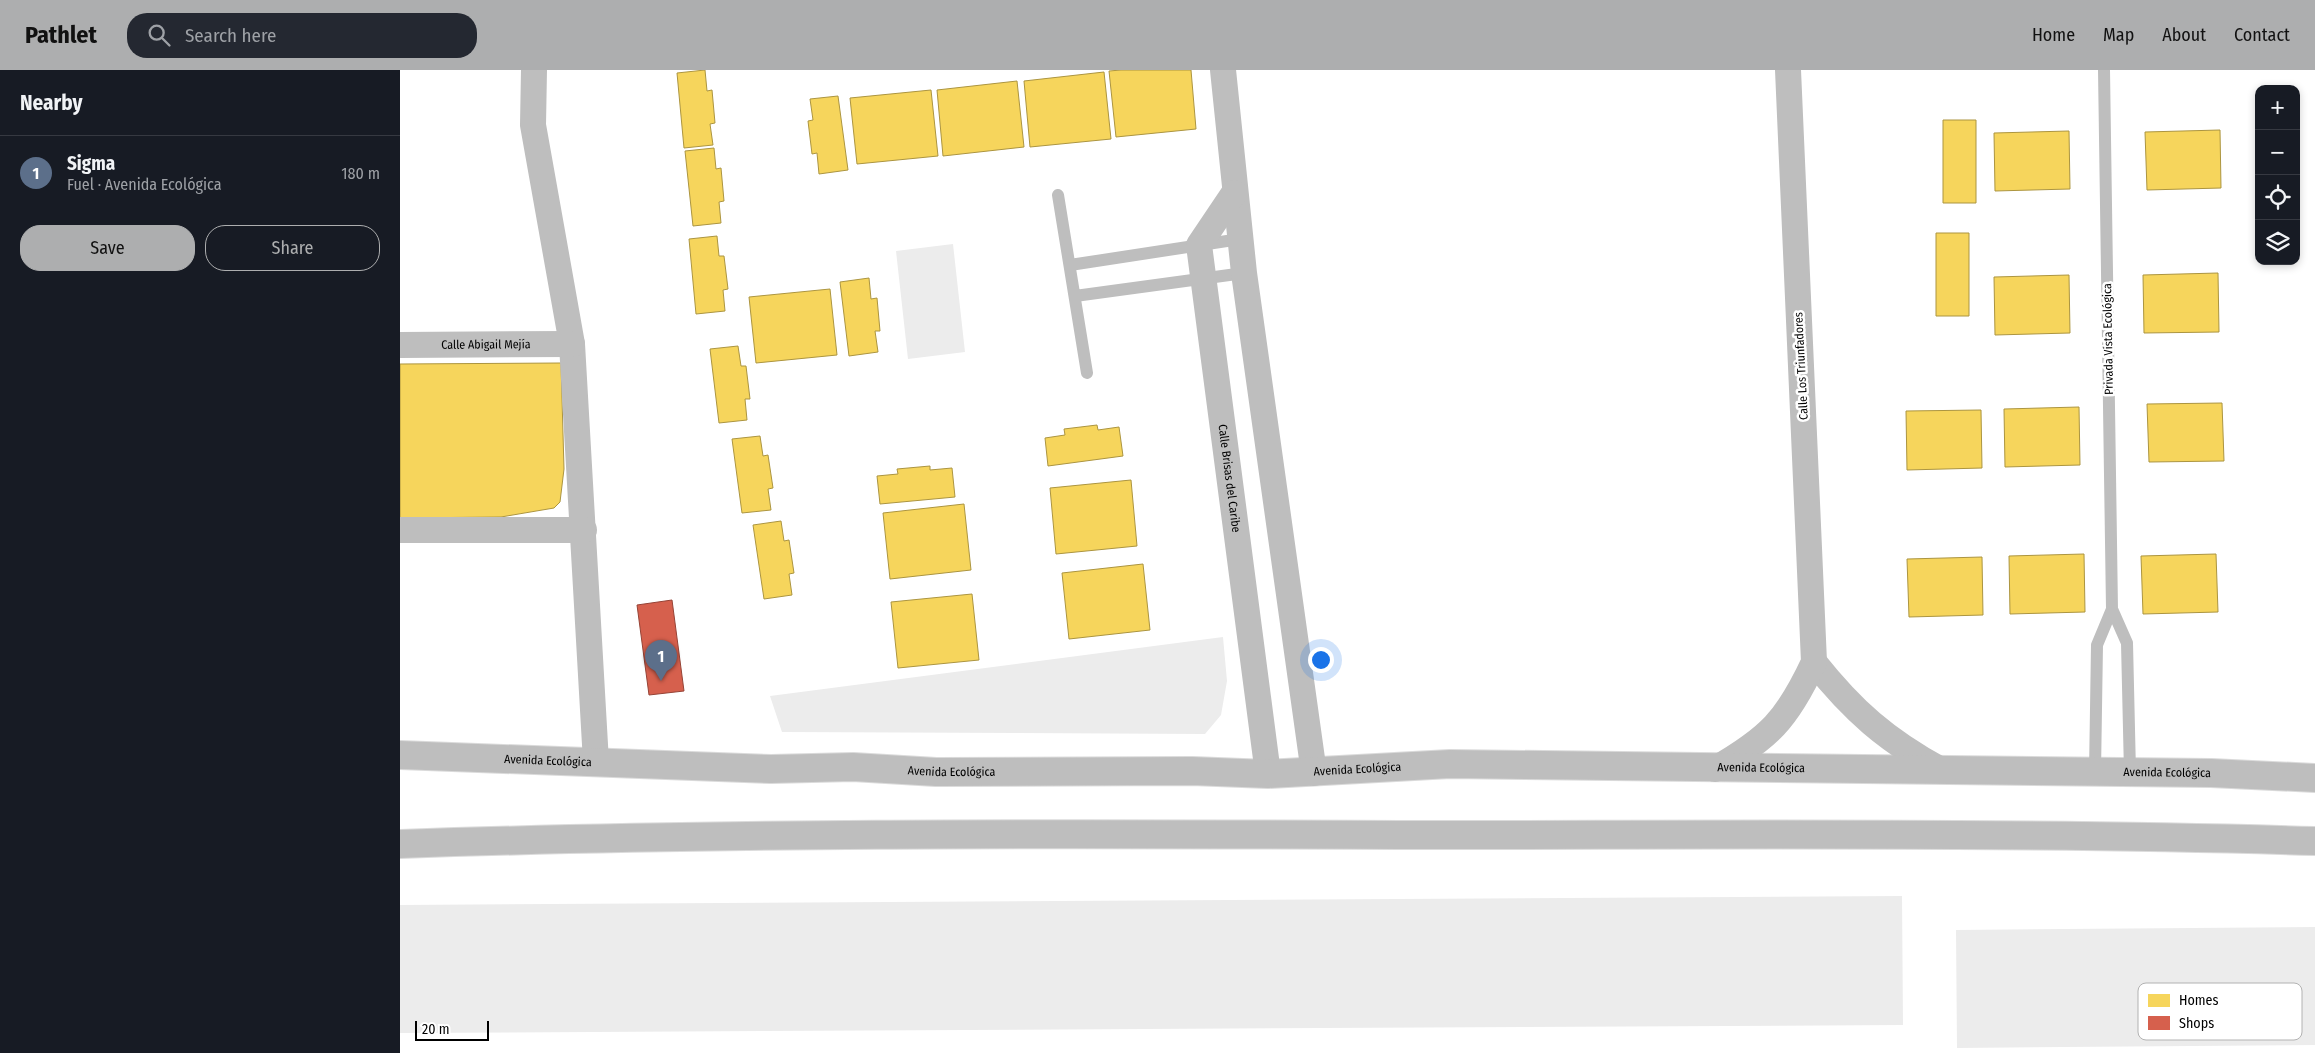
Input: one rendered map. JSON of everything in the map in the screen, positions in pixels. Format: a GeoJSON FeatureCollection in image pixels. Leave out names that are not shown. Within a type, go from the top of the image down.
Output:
{"type":"FeatureCollection","features":[{"type":"Feature","properties":{"kind":"main road","name":"Avenida Ecológica"},"geometry":{"type":"LineString","coordinates":[[400,755],[771,769],[853,767],[936,772],[1192,771],[1268,774],[1314,773],[1450,764],[1714,769],[2211,773],[2315,778]]}},
{"type":"Feature","properties":{"kind":"main road"},"geometry":{"type":"LineString","coordinates":[[400,844],[588,837],[1028,834],[1942,835],[2315,841]]}},
{"type":"Feature","properties":{"kind":"street"},"geometry":{"type":"LineString","coordinates":[[534,70],[533,125],[572,344],[596,762]]}},
{"type":"Feature","properties":{"kind":"street"},"geometry":{"type":"LineString","coordinates":[[1223,70],[1234,193],[1244,273],[1314,773]]}},
{"type":"Feature","properties":{"kind":"street","name":"Calle Los Triunfadores"},"geometry":{"type":"LineString","coordinates":[[1714,769],[1748,750],[1776,726],[1798,697],[1814,662],[1788,70]]}},
{"type":"Feature","properties":{"kind":"street"},"geometry":{"type":"LineString","coordinates":[[1199,245],[1234,193]]}},
{"type":"Feature","properties":{"kind":"street","name":"Calle Brisas del Caribe"},"geometry":{"type":"LineString","coordinates":[[1199,245],[1268,774]]}},
{"type":"Feature","properties":{"kind":"street","name":"Calle Abigail Mejía"},"geometry":{"type":"LineString","coordinates":[[400,345],[572,344]]}},
{"type":"Feature","properties":{"kind":"street"},"geometry":{"type":"LineString","coordinates":[[400,530],[584,530]]}},
{"type":"Feature","properties":{"kind":"street"},"geometry":{"type":"LineString","coordinates":[[1814,662],[1841,696],[1872,725],[1905,750],[1941,770]]}},
{"type":"Feature","properties":{"kind":"lane","name":"Privada Vista Ecológica"},"geometry":{"type":"LineString","coordinates":[[2104,70],[2112,609],[2127,643],[2130,772]]}},
{"type":"Feature","properties":{"kind":"lane"},"geometry":{"type":"LineString","coordinates":[[1058,195],[1076,296],[1087,373]]}},
{"type":"Feature","properties":{"kind":"lane"},"geometry":{"type":"LineString","coordinates":[[1070,265],[1240,239]]}},
{"type":"Feature","properties":{"kind":"lane"},"geometry":{"type":"LineString","coordinates":[[1076,296],[1244,273]]}},
{"type":"Feature","properties":{"kind":"lane","name":"Privada Vista Ecológica"},"geometry":{"type":"LineString","coordinates":[[2095,772],[2097,645],[2112,609]]}},
{"type":"Feature","properties":{"kind":"shaded area"},"geometry":{"type":"Polygon","coordinates":[[[953,244],[965,352],[908,359],[896,251],[953,244]]]}},
{"type":"Feature","properties":{"kind":"shaded area"},"geometry":{"type":"Polygon","coordinates":[[[1223,637],[1227,681],[1221,715],[1205,734],[782,732],[770,696],[1223,637]]]}},
{"type":"Feature","properties":{"kind":"shaded area"},"geometry":{"type":"Polygon","coordinates":[[[1902,896],[1903,1025],[400,1033],[400,905],[1902,896]]]}},
{"type":"Feature","properties":{"kind":"shaded area"},"geometry":{"type":"Polygon","coordinates":[[[2315,927],[2315,1045],[1957,1048],[1956,930],[2315,927]]]}},
{"type":"Feature","properties":{"kind":"building: Homes"},"geometry":{"type":"Polygon","coordinates":[[[705,70],[707,91],[712,90],[715,123],[710,124],[713,145],[684,148],[677,73],[705,70]]]}},
{"type":"Feature","properties":{"kind":"building: Homes"},"geometry":{"type":"Polygon","coordinates":[[[1191,70],[1196,129],[1116,137],[1109,71],[1191,70]]]}},
{"type":"Feature","properties":{"kind":"building: Homes"},"geometry":{"type":"Polygon","coordinates":[[[1104,72],[1111,139],[1030,147],[1024,81],[1104,72]]]}},
{"type":"Feature","properties":{"kind":"building: Homes"},"geometry":{"type":"Polygon","coordinates":[[[1017,81],[1024,147],[943,156],[937,90],[1017,81]]]}},
{"type":"Feature","properties":{"kind":"building: Homes"},"geometry":{"type":"Polygon","coordinates":[[[931,90],[938,156],[857,164],[850,98],[931,90]]]}},
{"type":"Feature","properties":{"kind":"building: Homes"},"geometry":{"type":"Polygon","coordinates":[[[838,96],[848,170],[819,174],[817,153],[812,154],[808,121],[813,120],[810,99],[838,96]]]}},
{"type":"Feature","properties":{"kind":"building: Homes"},"geometry":{"type":"Polygon","coordinates":[[[1943,120],[1976,120],[1976,203],[1943,203],[1943,120]]]}},
{"type":"Feature","properties":{"kind":"building: Homes"},"geometry":{"type":"Polygon","coordinates":[[[2220,130],[2221,188],[2147,190],[2145,132],[2220,130]]]}},
{"type":"Feature","properties":{"kind":"building: Homes"},"geometry":{"type":"Polygon","coordinates":[[[2069,131],[2070,189],[1995,191],[1994,133],[2069,131]]]}},
{"type":"Feature","properties":{"kind":"building: Homes"},"geometry":{"type":"Polygon","coordinates":[[[714,148],[716,169],[721,168],[724,201],[719,202],[721,223],[693,226],[685,151],[714,148]]]}},
{"type":"Feature","properties":{"kind":"building: Homes"},"geometry":{"type":"Polygon","coordinates":[[[1936,233],[1969,233],[1969,316],[1936,316],[1936,233]]]}},
{"type":"Feature","properties":{"kind":"building: Homes"},"geometry":{"type":"Polygon","coordinates":[[[717,236],[719,256],[724,256],[728,289],[723,290],[725,311],[696,314],[689,239],[717,236]]]}},
{"type":"Feature","properties":{"kind":"building: Homes"},"geometry":{"type":"Polygon","coordinates":[[[2218,273],[2219,332],[2144,333],[2143,275],[2218,273]]]}},
{"type":"Feature","properties":{"kind":"building: Homes"},"geometry":{"type":"Polygon","coordinates":[[[2069,275],[2070,333],[1995,335],[1994,277],[2069,275]]]}},
{"type":"Feature","properties":{"kind":"building: Homes"},"geometry":{"type":"Polygon","coordinates":[[[869,278],[871,299],[877,298],[880,331],[875,331],[878,352],[849,356],[840,282],[869,278]]]}},
{"type":"Feature","properties":{"kind":"building: Homes"},"geometry":{"type":"Polygon","coordinates":[[[830,289],[837,355],[756,363],[749,297],[830,289]]]}},
{"type":"Feature","properties":{"kind":"building: Homes"},"geometry":{"type":"Polygon","coordinates":[[[738,346],[741,366],[746,366],[750,399],[745,399],[747,420],[719,423],[710,349],[738,346]]]}},
{"type":"Feature","properties":{"kind":"building: Homes"},"geometry":{"type":"Polygon","coordinates":[[[561,363],[564,469],[560,502],[554,508],[501,517],[400,518],[400,364],[561,363]]]}},
{"type":"Feature","properties":{"kind":"building: Homes"},"geometry":{"type":"Polygon","coordinates":[[[2222,403],[2224,461],[2149,462],[2147,404],[2222,403]]]}},
{"type":"Feature","properties":{"kind":"building: Homes"},"geometry":{"type":"Polygon","coordinates":[[[2079,407],[2080,465],[2005,467],[2004,409],[2079,407]]]}},
{"type":"Feature","properties":{"kind":"building: Homes"},"geometry":{"type":"Polygon","coordinates":[[[1981,410],[1982,468],[1907,470],[1906,411],[1981,410]]]}},
{"type":"Feature","properties":{"kind":"building: Homes"},"geometry":{"type":"Polygon","coordinates":[[[1097,425],[1098,430],[1119,427],[1123,456],[1048,466],[1045,438],[1065,435],[1064,429],[1097,425]]]}},
{"type":"Feature","properties":{"kind":"building: Homes"},"geometry":{"type":"Polygon","coordinates":[[[760,436],[763,456],[768,455],[773,488],[768,489],[771,510],[742,513],[732,439],[760,436]]]}},
{"type":"Feature","properties":{"kind":"building: Homes"},"geometry":{"type":"Polygon","coordinates":[[[930,466],[930,470],[952,468],[955,497],[880,504],[877,476],[898,474],[897,469],[930,466]]]}},
{"type":"Feature","properties":{"kind":"building: Homes"},"geometry":{"type":"Polygon","coordinates":[[[1131,480],[1137,546],[1056,554],[1050,488],[1131,480]]]}},
{"type":"Feature","properties":{"kind":"building: Homes"},"geometry":{"type":"Polygon","coordinates":[[[964,504],[971,570],[890,579],[883,513],[964,504]]]}},
{"type":"Feature","properties":{"kind":"building: Homes"},"geometry":{"type":"Polygon","coordinates":[[[781,521],[784,541],[789,540],[794,573],[789,574],[792,595],[764,599],[753,525],[781,521]]]}},
{"type":"Feature","properties":{"kind":"building: Homes"},"geometry":{"type":"Polygon","coordinates":[[[2084,554],[2085,612],[2010,614],[2009,556],[2084,554]]]}},
{"type":"Feature","properties":{"kind":"building: Homes"},"geometry":{"type":"Polygon","coordinates":[[[2216,554],[2218,612],[2143,614],[2141,556],[2216,554]]]}},
{"type":"Feature","properties":{"kind":"building: Homes"},"geometry":{"type":"Polygon","coordinates":[[[1982,557],[1983,615],[1909,617],[1907,559],[1982,557]]]}},
{"type":"Feature","properties":{"kind":"building: Homes"},"geometry":{"type":"Polygon","coordinates":[[[1143,564],[1150,630],[1069,639],[1062,573],[1143,564]]]}},
{"type":"Feature","properties":{"kind":"building: Homes"},"geometry":{"type":"Polygon","coordinates":[[[972,594],[979,660],[898,668],[891,602],[972,594]]]}},
{"type":"Feature","properties":{"kind":"building: Shops"},"geometry":{"type":"Polygon","coordinates":[[[672,600],[684,691],[649,695],[637,605],[672,600]]]}},
{"type":"Feature","properties":{"kind":"place","name":"Sigma"},"geometry":{"type":"Point","coordinates":[661,681]}}]}
